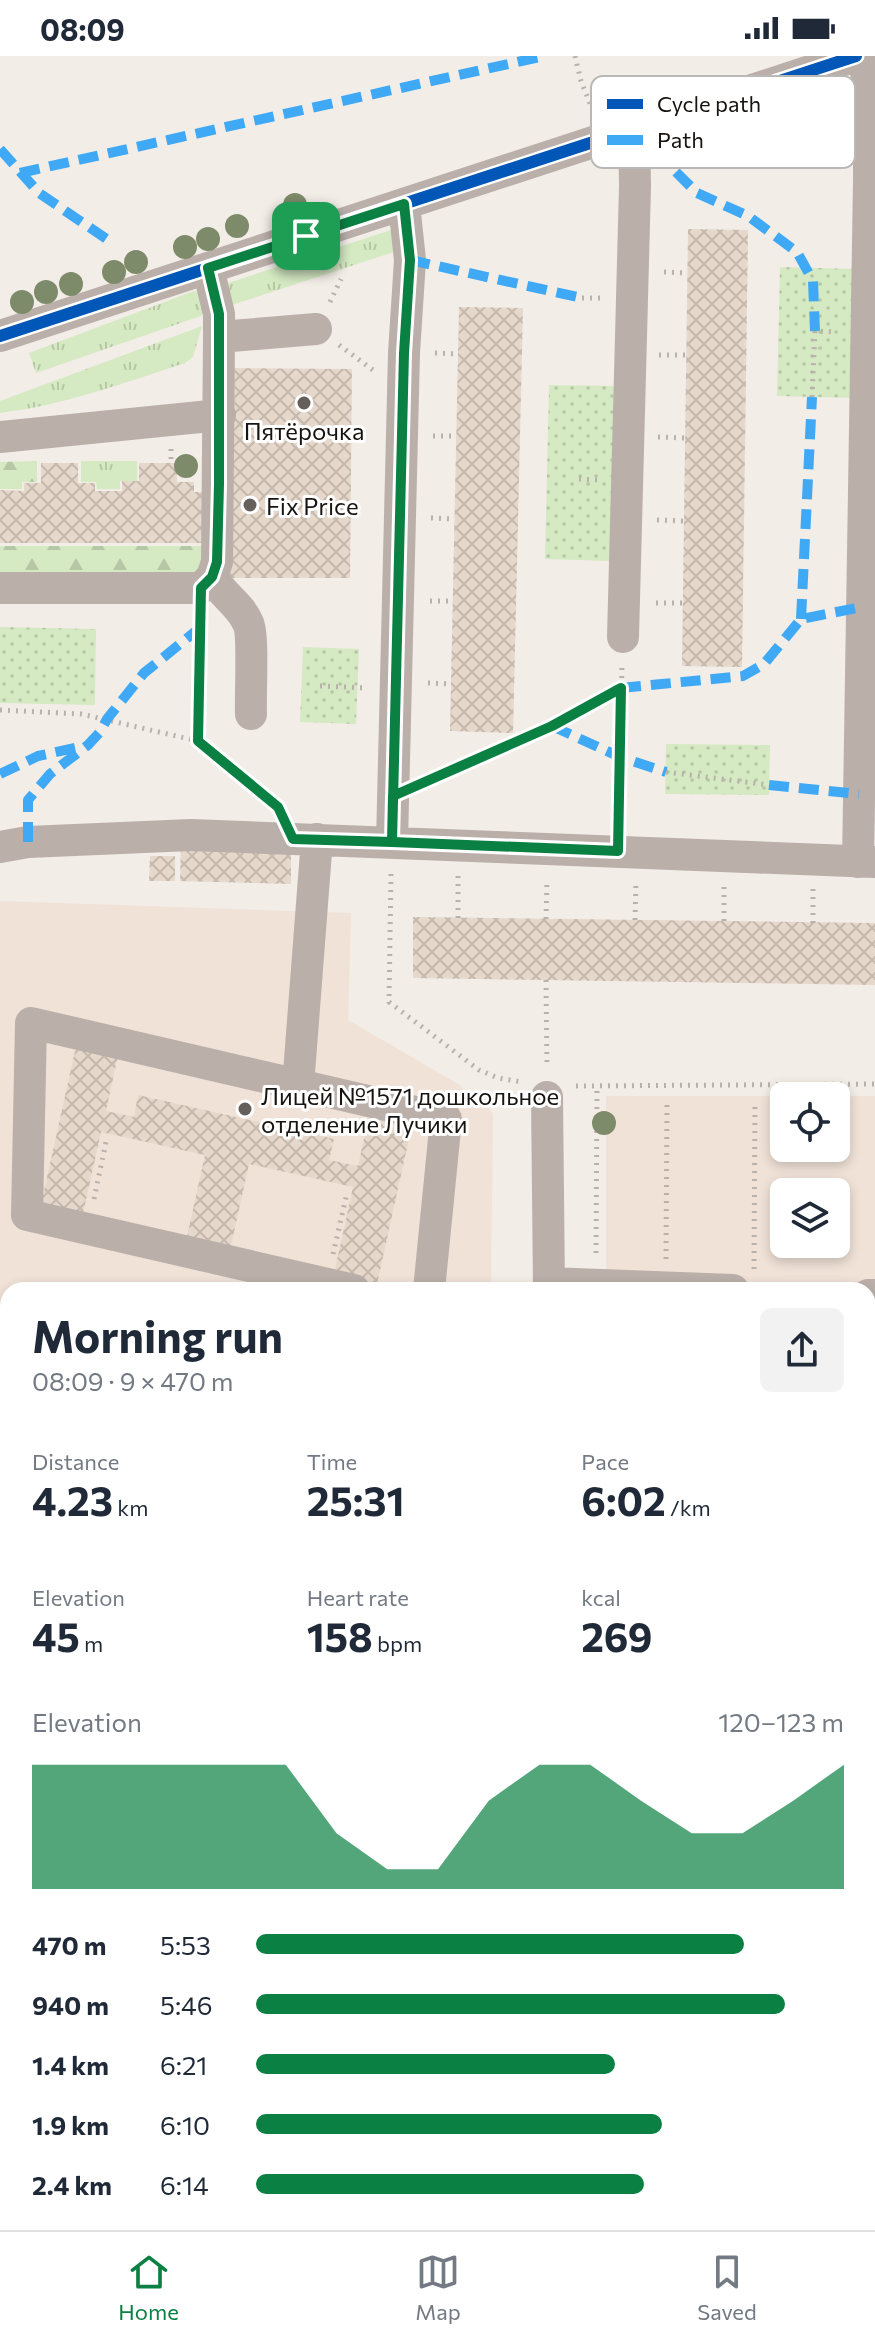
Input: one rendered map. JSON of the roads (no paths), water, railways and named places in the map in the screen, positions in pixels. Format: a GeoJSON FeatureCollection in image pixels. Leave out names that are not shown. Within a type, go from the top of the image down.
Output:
{"type":"FeatureCollection","features":[{"type":"Feature","properties":{"kind":"street"},"geometry":{"type":"LineString","coordinates":[[795,76],[856,56]]}},
{"type":"Feature","properties":{"kind":"street"},"geometry":{"type":"LineString","coordinates":[[0,847],[28,842],[191,835],[866,862],[869,108],[865,56]]}},
{"type":"Feature","properties":{"kind":"street"},"geometry":{"type":"LineString","coordinates":[[0,336],[591,143]]}},
{"type":"Feature","properties":{"kind":"street"},"geometry":{"type":"LineString","coordinates":[[623,637],[635,168]]}},
{"type":"Feature","properties":{"kind":"street"},"geometry":{"type":"LineString","coordinates":[[392,842],[403,392],[410,260],[404,204]]}},
{"type":"Feature","properties":{"kind":"street"},"geometry":{"type":"LineString","coordinates":[[207,583],[217,562],[220,415],[219,314],[208,268]]}},
{"type":"Feature","properties":{"kind":"street"},"geometry":{"type":"LineString","coordinates":[[219,337],[316,329]]}},
{"type":"Feature","properties":{"kind":"street"},"geometry":{"type":"LineString","coordinates":[[0,437],[220,415]]}},
{"type":"Feature","properties":{"kind":"street"},"geometry":{"type":"LineString","coordinates":[[0,588],[207,583],[237,605],[250,626],[251,714]]}},
{"type":"Feature","properties":{"kind":"street"},"geometry":{"type":"LineString","coordinates":[[298,1086],[305,839]]}},
{"type":"Feature","properties":{"kind":"street"},"geometry":{"type":"LineString","coordinates":[[318,1282],[27,1215],[31,1023],[446,1119],[430,1282]]}},
{"type":"Feature","properties":{"kind":"street"},"geometry":{"type":"LineString","coordinates":[[543,1084],[549,1282]]}},
{"type":"Feature","properties":{"kind":"place","name":"Пятёрочка"},"geometry":{"type":"Point","coordinates":[304,403]}},
{"type":"Feature","properties":{"kind":"place","name":"Fix Price"},"geometry":{"type":"Point","coordinates":[250,505]}},
{"type":"Feature","properties":{"kind":"place","name":"Лицей №1571 дошкольное отделение Лучики"},"geometry":{"type":"Point","coordinates":[245,1109]}}]}
